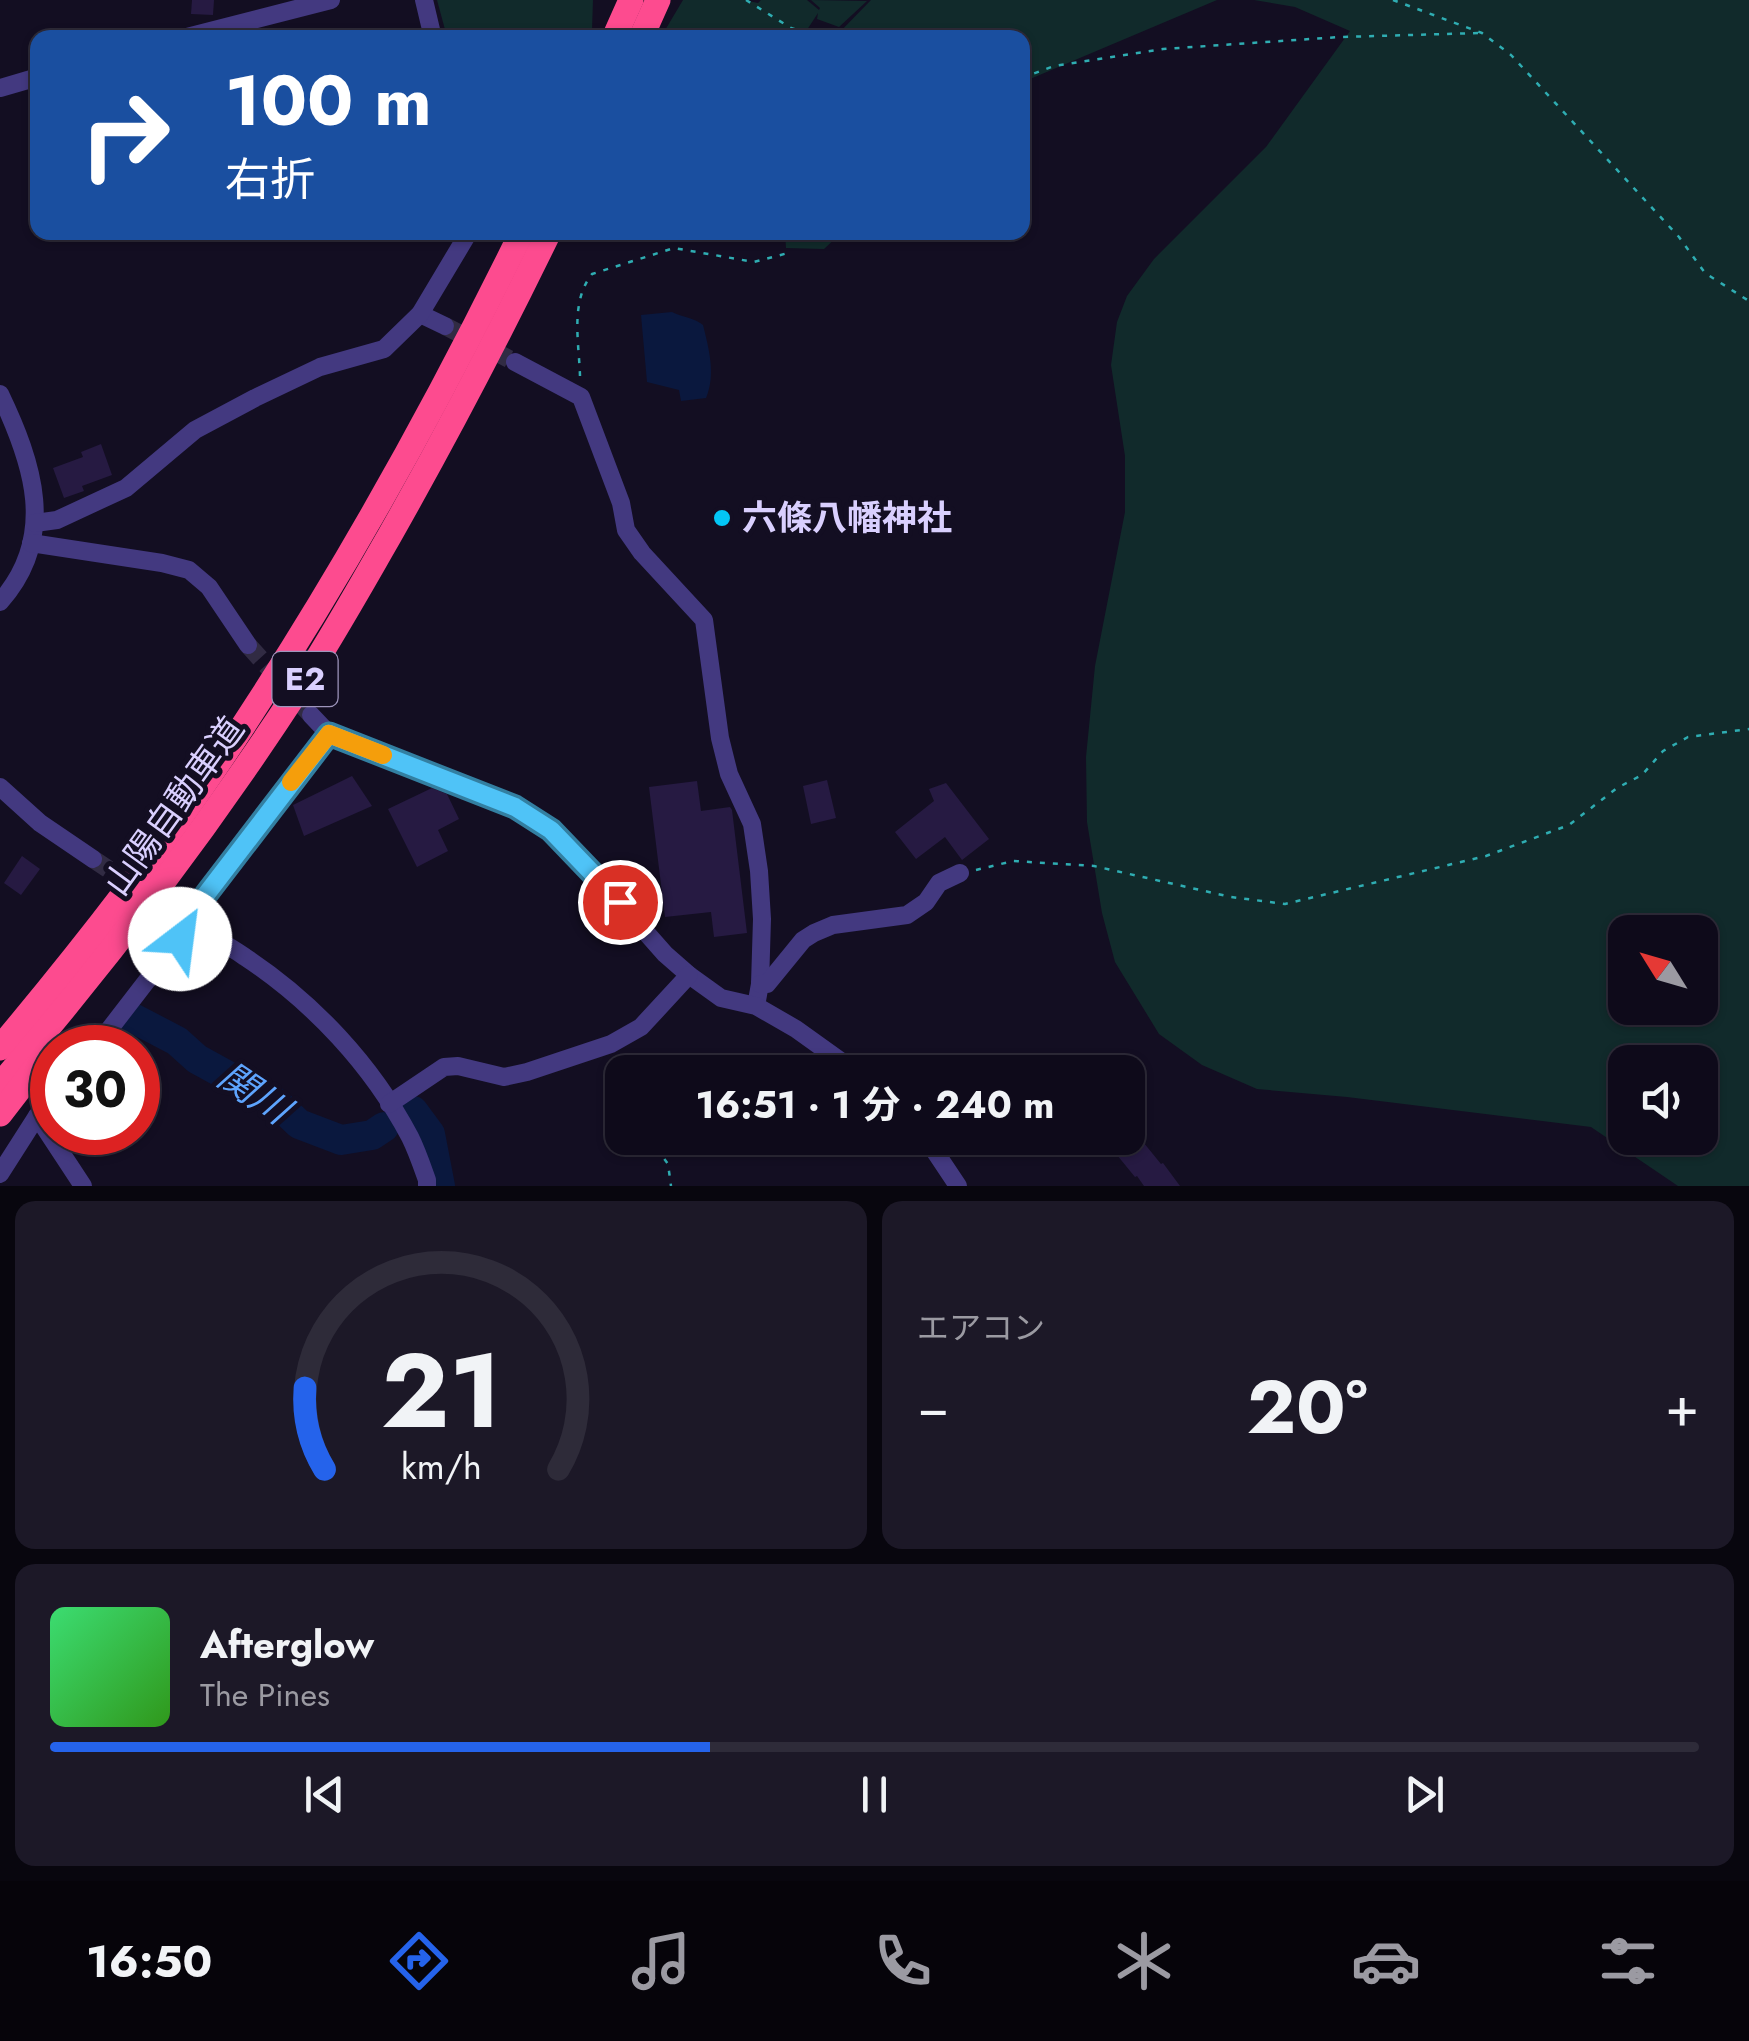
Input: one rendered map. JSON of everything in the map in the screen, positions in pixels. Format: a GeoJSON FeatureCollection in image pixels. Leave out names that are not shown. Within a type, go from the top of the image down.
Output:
{"type":"FeatureCollection","features":[{"type":"Feature","properties":{"kind":"highway"},"geometry":{"type":"LineString","coordinates":[[618,30],[631,0]]}},
{"type":"Feature","properties":{"kind":"highway"},"geometry":{"type":"LineString","coordinates":[[645,30],[658,0]]}},
{"type":"Feature","properties":{"kind":"highway","name":"山陽自動車道"},"geometry":{"type":"LineString","coordinates":[[0,1048],[110,913],[220,761],[402,465],[518,240]]}},
{"type":"Feature","properties":{"kind":"highway","name":"山陽自動車道"},"geometry":{"type":"LineString","coordinates":[[0,1085],[84,986],[186,853],[290,703],[433,458],[545,240]]}},
{"type":"Feature","properties":{"kind":"highway"},"geometry":{"type":"LineString","coordinates":[[0,1114],[186,853]]}},
{"type":"Feature","properties":{"kind":"highway"},"geometry":{"type":"LineString","coordinates":[[0,1022],[110,913]]}},
{"type":"Feature","properties":{"kind":"street"},"geometry":{"type":"LineString","coordinates":[[214,30],[331,0]]}},
{"type":"Feature","properties":{"kind":"street"},"geometry":{"type":"LineString","coordinates":[[424,0],[432,30]]}},
{"type":"Feature","properties":{"kind":"street"},"geometry":{"type":"LineString","coordinates":[[0,88],[30,79]]}},
{"type":"Feature","properties":{"kind":"street"},"geometry":{"type":"LineString","coordinates":[[35,522],[57,520],[126,488],[195,430],[271,390],[320,367],[384,348],[420,314],[463,240]]}},
{"type":"Feature","properties":{"kind":"street"},"geometry":{"type":"LineString","coordinates":[[420,314],[446,326]]}},
{"type":"Feature","properties":{"kind":"street"},"geometry":{"type":"LineString","coordinates":[[515,362],[581,398],[622,503],[626,530],[704,620],[720,738],[729,774],[752,824],[760,871],[762,920],[756,1006]]}},
{"type":"Feature","properties":{"kind":"street"},"geometry":{"type":"LineString","coordinates":[[0,394],[32,475],[35,522],[23,566],[0,602]]}},
{"type":"Feature","properties":{"kind":"street"},"geometry":{"type":"LineString","coordinates":[[31,544],[162,562],[189,570],[209,587],[248,645]]}},
{"type":"Feature","properties":{"kind":"street"},"geometry":{"type":"LineString","coordinates":[[311,716],[329,734],[515,807],[551,830],[689,975],[721,998],[756,1006],[832,1055]]}},
{"type":"Feature","properties":{"kind":"street"},"geometry":{"type":"LineString","coordinates":[[112,1025],[180,939],[179,917],[329,734]]}},
{"type":"Feature","properties":{"kind":"street"},"geometry":{"type":"LineString","coordinates":[[0,787],[40,823],[93,859]]}},
{"type":"Feature","properties":{"kind":"street"},"geometry":{"type":"LineString","coordinates":[[760,984],[767,984],[802,940],[814,933],[833,925],[907,915],[926,902],[940,884],[960,873]]}},
{"type":"Feature","properties":{"kind":"street"},"geometry":{"type":"LineString","coordinates":[[179,917],[246,957],[343,1040],[411,1139],[428,1186]]}},
{"type":"Feature","properties":{"kind":"street"},"geometry":{"type":"LineString","coordinates":[[389,1104],[444,1067],[458,1066],[504,1077],[611,1044],[641,1027],[689,975]]}},
{"type":"Feature","properties":{"kind":"street"},"geometry":{"type":"LineString","coordinates":[[0,1174],[30,1128]]}},
{"type":"Feature","properties":{"kind":"street"},"geometry":{"type":"LineString","coordinates":[[63,1155],[83,1186]]}},
{"type":"Feature","properties":{"kind":"street"},"geometry":{"type":"LineString","coordinates":[[937,1155],[958,1186]]}},
{"type":"Feature","properties":{"kind":"path"},"geometry":{"type":"LineString","coordinates":[[746,0],[797,30]]}},
{"type":"Feature","properties":{"kind":"path"},"geometry":{"type":"LineString","coordinates":[[1394,0],[1482,33],[1510,55],[1679,237],[1705,273],[1749,301]]}},
{"type":"Feature","properties":{"kind":"path"},"geometry":{"type":"LineString","coordinates":[[1030,75],[1054,66],[1163,49],[1340,37],[1482,33]]}},
{"type":"Feature","properties":{"kind":"path"},"geometry":{"type":"LineString","coordinates":[[581,398],[578,304],[584,284],[592,274],[674,248],[754,262],[788,253]]}},
{"type":"Feature","properties":{"kind":"path"},"geometry":{"type":"LineString","coordinates":[[960,873],[1013,861],[1094,866],[1230,897],[1285,904],[1486,856],[1536,838],[1569,825],[1617,788],[1642,775],[1663,751],[1688,737],[1749,729]]}},
{"type":"Feature","properties":{"kind":"path"},"geometry":{"type":"LineString","coordinates":[[608,1055],[611,1044]]}},
{"type":"Feature","properties":{"kind":"path"},"geometry":{"type":"LineString","coordinates":[[661,1155],[668,1164],[671,1186]]}},
{"type":"Feature","properties":{"kind":"green space"},"geometry":{"type":"Polygon","coordinates":[[[437,0],[593,0],[592,30],[445,30],[437,0]]]}},
{"type":"Feature","properties":{"kind":"green space"},"geometry":{"type":"Polygon","coordinates":[[[683,0],[807,0],[819,10],[811,0],[867,1],[839,27],[817,19],[818,13],[807,30],[665,30],[683,0]]]}},
{"type":"Feature","properties":{"kind":"green space"},"geometry":{"type":"Polygon","coordinates":[[[871,0],[1217,0],[1030,79],[1030,30],[842,30],[871,0]]]}},
{"type":"Feature","properties":{"kind":"green space"},"geometry":{"type":"Polygon","coordinates":[[[1254,0],[1749,0],[1749,1186],[1678,1186],[1632,1155],[1718,1155],[1718,1045],[1608,1045],[1608,1139],[1591,1127],[1257,1089],[1202,1065],[1159,1034],[1115,962],[1102,913],[1087,822],[1086,757],[1095,666],[1125,512],[1125,456],[1111,365],[1117,322],[1127,296],[1154,259],[1266,147],[1350,31],[1295,7],[1254,0]]]}},
{"type":"Feature","properties":{"kind":"green space"},"geometry":{"type":"Polygon","coordinates":[[[786,240],[834,240],[824,249],[786,248],[786,240]]]}},
{"type":"Feature","properties":{"kind":"water"},"geometry":{"type":"Polygon","coordinates":[[[672,312],[703,325],[711,371],[706,398],[681,401],[679,390],[647,382],[641,315],[672,312]]]}},
{"type":"Feature","properties":{"kind":"building"},"geometry":{"type":"Polygon","coordinates":[[[192,0],[214,0],[213,15],[191,14],[192,0]]]}},
{"type":"Feature","properties":{"kind":"building"},"geometry":{"type":"Polygon","coordinates":[[[101,444],[112,475],[82,486],[84,491],[64,498],[53,468],[83,457],[81,452],[101,444]]]}},
{"type":"Feature","properties":{"kind":"building"},"geometry":{"type":"Polygon","coordinates":[[[352,776],[372,806],[304,836],[293,805],[352,776]]]}},
{"type":"Feature","properties":{"kind":"building"},"geometry":{"type":"Polygon","coordinates":[[[827,780],[836,818],[811,824],[803,786],[827,780]]]}},
{"type":"Feature","properties":{"kind":"building"},"geometry":{"type":"Polygon","coordinates":[[[697,781],[701,811],[730,807],[732,810],[747,933],[714,937],[711,912],[665,917],[649,787],[697,781]]]}},
{"type":"Feature","properties":{"kind":"building"},"geometry":{"type":"Polygon","coordinates":[[[946,783],[989,839],[962,860],[945,837],[916,859],[895,832],[934,801],[929,789],[946,783]]]}},
{"type":"Feature","properties":{"kind":"building"},"geometry":{"type":"Polygon","coordinates":[[[432,788],[447,794],[459,819],[438,830],[448,851],[417,867],[388,809],[432,788]]]}},
{"type":"Feature","properties":{"kind":"building"},"geometry":{"type":"Polygon","coordinates":[[[22,856],[40,869],[21,895],[4,883],[22,856]]]}},
{"type":"Feature","properties":{"kind":"building"},"geometry":{"type":"Polygon","coordinates":[[[1145,1144],[1180,1186],[1144,1186],[1117,1155],[1145,1155],[1145,1144]]]}},
{"type":"Feature","properties":{"kind":"waterway","name":"関川"},"geometry":{"type":"LineString","coordinates":[[131,1017],[277,1103],[299,1124],[341,1140],[372,1135],[384,1127]]}},
{"type":"Feature","properties":{"kind":"waterway","name":"関川"},"geometry":{"type":"LineString","coordinates":[[406,1112],[413,1111],[430,1134],[440,1186]]}},
{"type":"Feature","properties":{"kind":"tunnel"},"geometry":{"type":"LineString","coordinates":[[445,326],[515,362]]}},
{"type":"Feature","properties":{"kind":"tunnel"},"geometry":{"type":"LineString","coordinates":[[248,645],[311,715]]}},
{"type":"Feature","properties":{"kind":"tunnel"},"geometry":{"type":"LineString","coordinates":[[93,859],[173,912]]}},
{"type":"Feature","properties":{"kind":"slow traffic"},"geometry":{"type":"LineString","coordinates":[[291,782],[329,734],[383,755]]}},
{"type":"Feature","properties":{"kind":"place","name":"六條八幡神社"},"geometry":{"type":"Point","coordinates":[722,518]}},
{"type":"Feature","properties":{"kind":"route"},"geometry":{"type":"LineString","coordinates":[[180,939],[185,922],[329,734],[515,807],[551,830],[620,902]]}}]}
